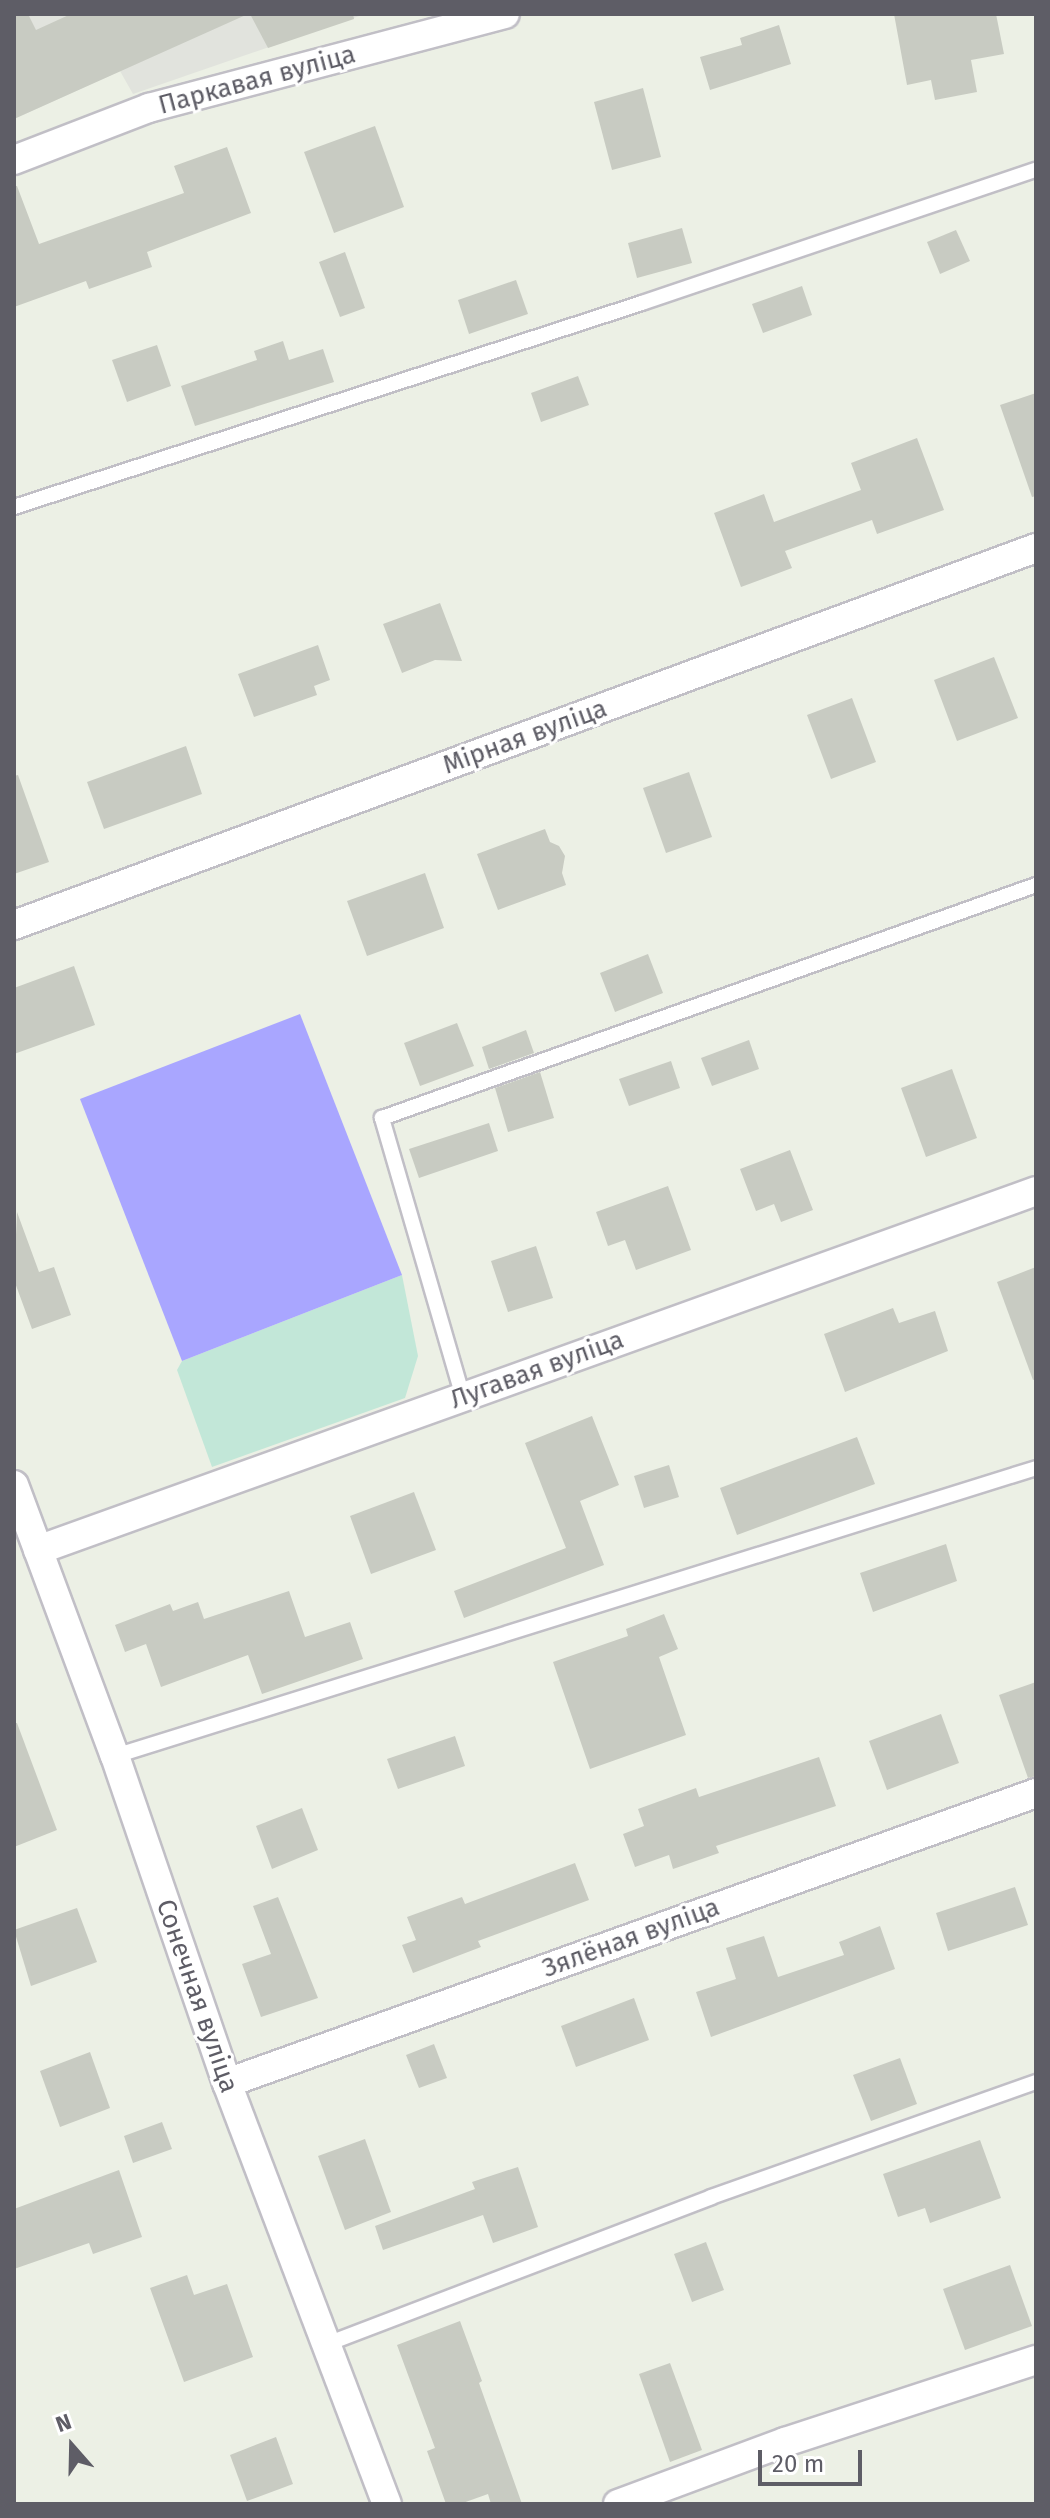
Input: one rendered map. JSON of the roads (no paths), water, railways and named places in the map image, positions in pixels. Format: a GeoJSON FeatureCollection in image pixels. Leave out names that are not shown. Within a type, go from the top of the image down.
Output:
{"type":"FeatureCollection","features":[{"type":"Feature","properties":{"kind":"street","name":"Паркавая вуліца"},"geometry":{"type":"LineString","coordinates":[[14,160],[149,108],[505,14]]}},
{"type":"Feature","properties":{"kind":"street","name":"Мірная вуліца"},"geometry":{"type":"LineString","coordinates":[[14,925],[1036,548]]}},
{"type":"Feature","properties":{"kind":"street","name":"Лугавая вуліца"},"geometry":{"type":"LineString","coordinates":[[38,1550],[1036,1191]]}},
{"type":"Feature","properties":{"kind":"street","name":"Сонечная вуліца"},"geometry":{"type":"LineString","coordinates":[[14,1485],[115,1756],[227,2083],[387,2504]]}},
{"type":"Feature","properties":{"kind":"street","name":"Зялёная вуліца"},"geometry":{"type":"LineString","coordinates":[[227,2083],[1036,1793]]}},
{"type":"Feature","properties":{"kind":"street"},"geometry":{"type":"LineString","coordinates":[[618,2504],[785,2442],[1036,2360]]}},
{"type":"Feature","properties":{"kind":"lane"},"geometry":{"type":"LineString","coordinates":[[14,507],[642,303],[1036,170]]}},
{"type":"Feature","properties":{"kind":"lane"},"geometry":{"type":"LineString","coordinates":[[463,1397],[382,1118],[1036,885]]}},
{"type":"Feature","properties":{"kind":"lane"},"geometry":{"type":"LineString","coordinates":[[115,1756],[1036,1468]]}},
{"type":"Feature","properties":{"kind":"lane"},"geometry":{"type":"LineString","coordinates":[[327,2344],[711,2197],[1036,2082]]}}]}
